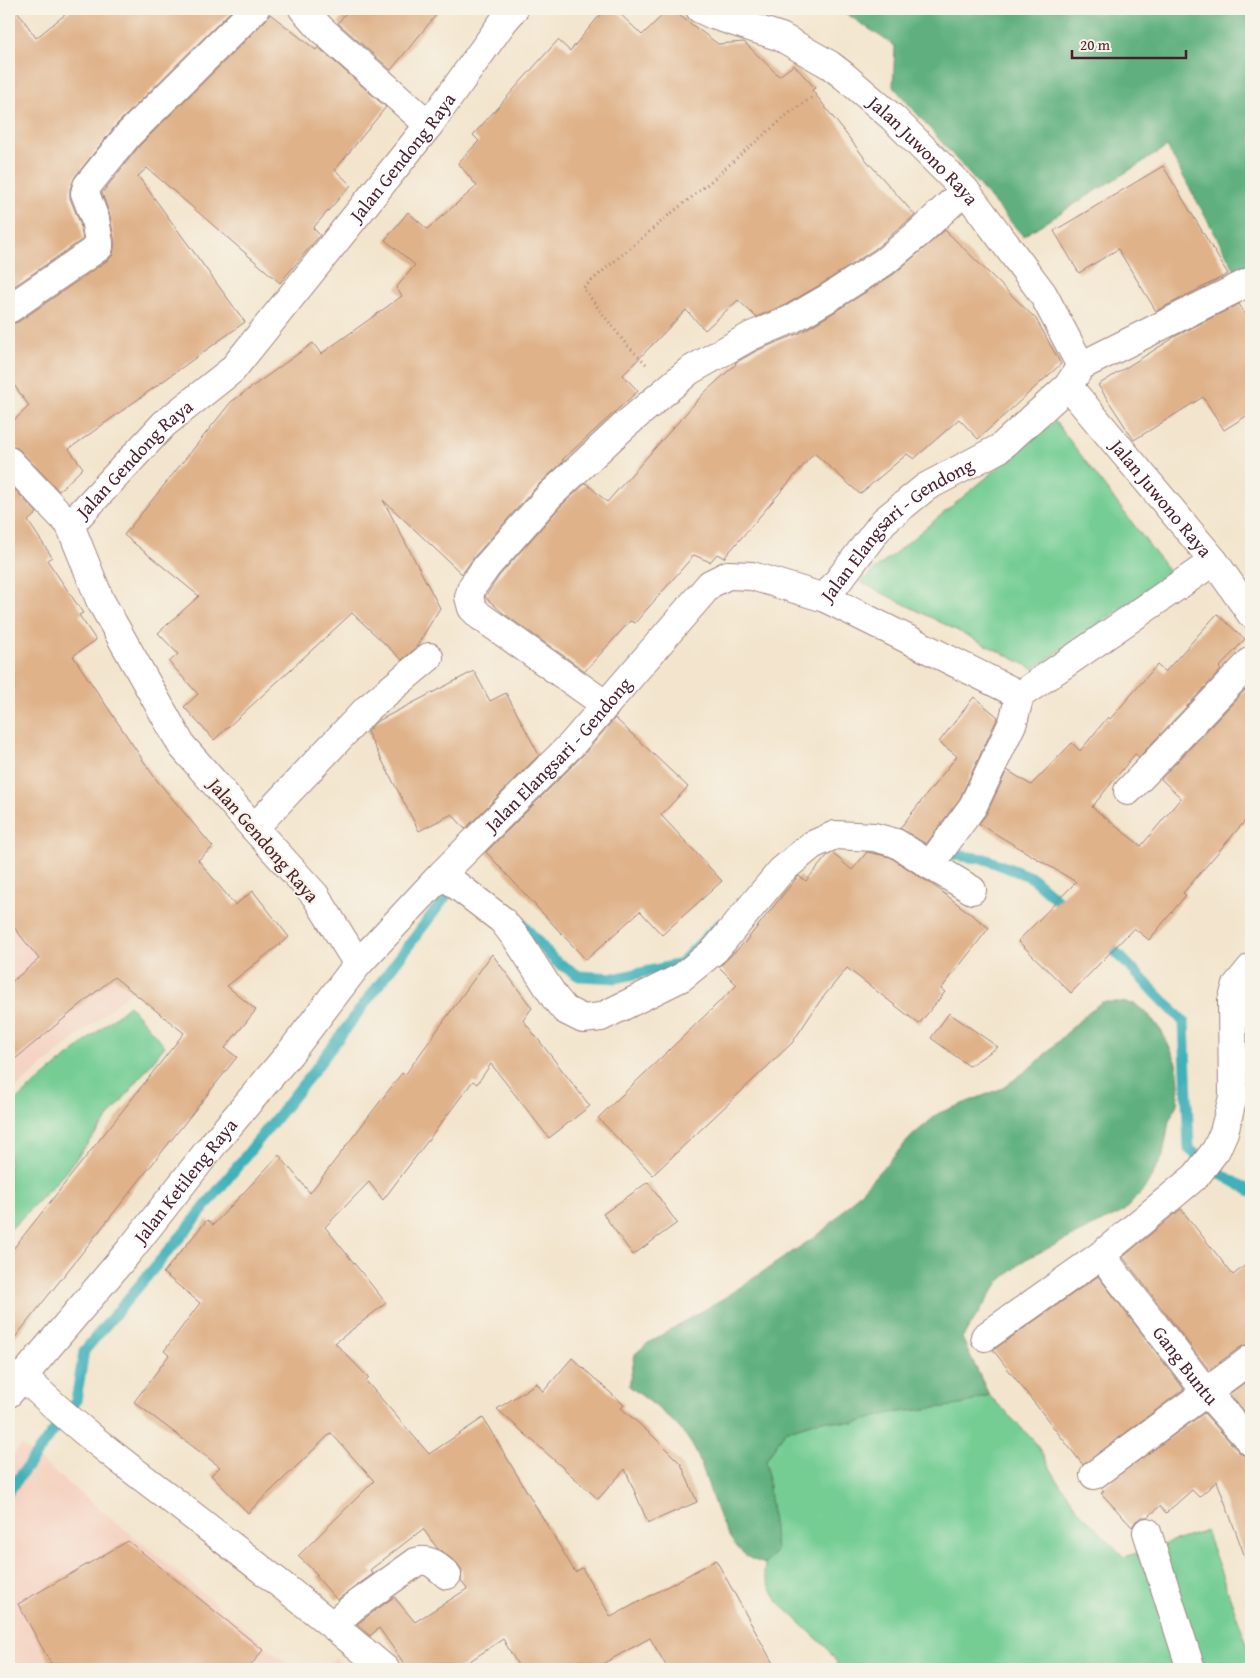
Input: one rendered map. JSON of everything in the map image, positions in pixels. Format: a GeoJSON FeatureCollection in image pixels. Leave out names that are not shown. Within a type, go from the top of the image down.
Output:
{"type":"FeatureCollection","features":[{"type":"Feature","properties":{"kind":"street"},"geometry":{"type":"LineString","coordinates":[[9,309],[98,247],[100,243],[95,219],[85,193],[87,186],[128,135],[255,9]]}},
{"type":"Feature","properties":{"kind":"street"},"geometry":{"type":"LineString","coordinates":[[303,9],[321,29],[429,125]]}},
{"type":"Feature","properties":{"kind":"street","name":"Jalan Gendong Raya"},"geometry":{"type":"LineString","coordinates":[[358,964],[315,894],[182,746],[100,600],[70,525],[164,424],[232,370],[429,125],[514,9]]}},
{"type":"Feature","properties":{"kind":"street","name":"Jalan Juwono Raya"},"geometry":{"type":"LineString","coordinates":[[707,12],[781,37],[843,75],[893,118],[965,190],[1043,294],[1075,376],[1214,561],[1248,601]]}},
{"type":"Feature","properties":{"kind":"street"},"geometry":{"type":"LineString","coordinates":[[606,705],[480,616],[472,608],[469,597],[472,587],[487,566],[550,494],[623,427],[689,371],[751,336],[792,319],[884,262],[965,190]]}},
{"type":"Feature","properties":{"kind":"street","name":"Jalan Elangsari - Gendong"},"geometry":{"type":"LineString","coordinates":[[358,964],[450,881],[572,744],[710,584],[728,575],[752,576],[826,598],[884,521],[926,487],[1000,448],[1075,376],[1251,282]]}},
{"type":"Feature","properties":{"kind":"street"},"geometry":{"type":"LineString","coordinates":[[9,461],[70,525]]}},
{"type":"Feature","properties":{"kind":"street"},"geometry":{"type":"LineString","coordinates":[[936,856],[973,806],[1013,722],[1020,695],[1214,561]]}},
{"type":"Feature","properties":{"kind":"street"},"geometry":{"type":"LineString","coordinates":[[826,598],[1020,695]]}},
{"type":"Feature","properties":{"kind":"street"},"geometry":{"type":"LineString","coordinates":[[254,828],[367,709],[429,657]]}},
{"type":"Feature","properties":{"kind":"street"},"geometry":{"type":"LineString","coordinates":[[1128,791],[1251,661]]}},
{"type":"Feature","properties":{"kind":"street"},"geometry":{"type":"LineString","coordinates":[[450,881],[502,920],[517,939],[555,998],[565,1010],[583,1019],[602,1017],[682,977],[714,950],[781,871],[812,844],[835,835],[874,837],[936,856],[972,890]]}},
{"type":"Feature","properties":{"kind":"street","name":"Jalan Ketileng Raya"},"geometry":{"type":"LineString","coordinates":[[13,1375],[130,1250],[215,1142],[290,1054],[358,964]]}},
{"type":"Feature","properties":{"kind":"street"},"geometry":{"type":"LineString","coordinates":[[985,1337],[1101,1255],[1196,1176],[1216,1150],[1224,1132],[1233,1097],[1232,1001],[1237,985],[1251,968]]}},
{"type":"Feature","properties":{"kind":"street","name":"Gang Buntu"},"geometry":{"type":"LineString","coordinates":[[1101,1255],[1206,1392],[1251,1442]]}},
{"type":"Feature","properties":{"kind":"street"},"geometry":{"type":"LineString","coordinates":[[1094,1476],[1251,1359]]}},
{"type":"Feature","properties":{"kind":"street"},"geometry":{"type":"LineString","coordinates":[[13,1375],[42,1395],[84,1433],[333,1625],[385,1669]]}},
{"type":"Feature","properties":{"kind":"street"},"geometry":{"type":"LineString","coordinates":[[1147,1532],[1191,1669]]}},
{"type":"Feature","properties":{"kind":"street"},"geometry":{"type":"LineString","coordinates":[[333,1625],[352,1608],[416,1562],[430,1561],[447,1575]]}},
{"type":"Feature","properties":{"kind":"path"},"geometry":{"type":"LineString","coordinates":[[670,387],[625,343],[583,288],[776,124],[843,75]]}},
{"type":"Feature","properties":{"kind":"shaded area"},"geometry":{"type":"Polygon","coordinates":[[[9,762],[167,961],[9,1094],[9,762]]]}},
{"type":"Feature","properties":{"kind":"shaded area"},"geometry":{"type":"Polygon","coordinates":[[[21,1445],[293,1669],[9,1669],[9,1462],[21,1445]]]}},
{"type":"Feature","properties":{"kind":"shaded area"},"geometry":{"type":"Polygon","coordinates":[[[335,1659],[346,1669],[324,1669],[335,1659]]]}},
{"type":"Feature","properties":{"kind":"green space"},"geometry":{"type":"Polygon","coordinates":[[[839,9],[1251,9],[1251,264],[1235,270],[1167,147],[1023,236],[893,86],[895,46],[839,9]]]}},
{"type":"Feature","properties":{"kind":"green space"},"geometry":{"type":"Polygon","coordinates":[[[1055,421],[1171,574],[1034,669],[860,582],[1055,421]]]}},
{"type":"Feature","properties":{"kind":"green space"},"geometry":{"type":"Polygon","coordinates":[[[1102,1002],[1135,1004],[1150,1016],[1162,1032],[1177,1063],[1179,1084],[1177,1104],[1169,1121],[1163,1156],[1146,1187],[1123,1212],[1026,1259],[999,1282],[962,1338],[989,1395],[961,1405],[890,1413],[855,1423],[821,1420],[785,1431],[766,1460],[776,1551],[765,1564],[748,1557],[737,1547],[728,1534],[715,1505],[699,1459],[686,1436],[664,1413],[629,1386],[635,1354],[648,1343],[724,1298],[825,1230],[913,1135],[939,1113],[1003,1088],[1034,1065],[1087,1013],[1102,1002]]]}},
{"type":"Feature","properties":{"kind":"green space"},"geometry":{"type":"Polygon","coordinates":[[[129,1005],[165,1046],[63,1175],[9,1231],[9,1106],[129,1005]]]}},
{"type":"Feature","properties":{"kind":"green space"},"geometry":{"type":"Polygon","coordinates":[[[989,1395],[1035,1442],[1056,1478],[1079,1511],[1124,1557],[1206,1531],[1251,1655],[1251,1669],[837,1669],[837,1663],[827,1648],[778,1602],[764,1574],[765,1564],[776,1551],[766,1460],[785,1431],[821,1420],[855,1423],[890,1413],[961,1405],[989,1395]]]}},
{"type":"Feature","properties":{"kind":"building"},"geometry":{"type":"Polygon","coordinates":[[[9,9],[16,9],[36,38],[72,9],[233,9],[117,124],[75,177],[70,189],[70,198],[80,223],[83,239],[9,290],[9,9]]]}},
{"type":"Feature","properties":{"kind":"building"},"geometry":{"type":"Polygon","coordinates":[[[349,9],[441,9],[391,70],[338,23],[349,9]]]}},
{"type":"Feature","properties":{"kind":"building"},"geometry":{"type":"Polygon","coordinates":[[[605,9],[615,9],[642,35],[671,9],[718,44],[744,42],[779,76],[794,65],[815,88],[812,90],[867,161],[915,215],[875,249],[820,285],[785,305],[756,317],[738,300],[705,330],[686,310],[623,375],[638,391],[562,460],[564,461],[538,485],[475,556],[462,574],[383,500],[440,608],[415,649],[402,660],[352,613],[214,740],[184,707],[198,694],[169,662],[178,654],[158,633],[199,596],[124,535],[231,402],[313,343],[321,354],[402,296],[396,288],[415,265],[385,240],[408,212],[427,229],[477,186],[458,163],[479,141],[473,135],[558,40],[570,51],[605,9]]]}},
{"type":"Feature","properties":{"kind":"building"},"geometry":{"type":"Polygon","coordinates":[[[270,14],[316,50],[318,47],[386,107],[335,170],[351,185],[313,228],[320,235],[280,283],[147,168],[138,176],[245,322],[69,449],[83,468],[59,491],[20,450],[14,446],[9,446],[9,425],[29,406],[9,378],[9,324],[18,322],[113,255],[115,243],[110,216],[102,193],[140,145],[270,14]]]}},
{"type":"Feature","properties":{"kind":"building"},"geometry":{"type":"Polygon","coordinates":[[[1163,166],[1228,274],[1156,311],[1118,249],[1079,273],[1054,231],[1163,166]]]}},
{"type":"Feature","properties":{"kind":"building"},"geometry":{"type":"Polygon","coordinates":[[[945,230],[1036,319],[1061,364],[978,439],[959,419],[914,459],[907,454],[860,494],[814,453],[724,558],[717,554],[710,562],[694,555],[635,623],[630,621],[585,671],[503,613],[485,597],[499,576],[561,506],[586,483],[607,502],[704,393],[735,363],[758,350],[800,333],[836,311],[894,274],[945,230]]]}},
{"type":"Feature","properties":{"kind":"building"},"geometry":{"type":"Polygon","coordinates":[[[1239,304],[1251,323],[1251,413],[1224,430],[1203,397],[1134,440],[1098,385],[1172,338],[1239,304]]]}},
{"type":"Feature","properties":{"kind":"building"},"geometry":{"type":"Polygon","coordinates":[[[9,483],[37,513],[28,521],[52,557],[47,560],[83,613],[79,615],[96,640],[73,656],[155,778],[213,847],[198,860],[235,905],[253,891],[289,937],[227,986],[256,1010],[225,1048],[237,1057],[9,1345],[9,1254],[184,1033],[114,977],[9,1064],[9,984],[39,959],[9,921],[9,483]]]}},
{"type":"Feature","properties":{"kind":"building"},"geometry":{"type":"Polygon","coordinates":[[[1217,614],[1245,639],[1219,668],[1221,670],[1139,757],[1135,754],[1092,807],[1141,846],[1181,798],[1161,779],[1245,690],[1251,696],[1251,814],[1183,893],[1186,895],[1149,940],[1134,928],[1071,993],[1018,941],[1076,882],[979,824],[987,813],[1007,770],[1031,785],[1072,743],[1080,751],[1108,717],[1110,719],[1157,665],[1165,672],[1217,614]]]}},
{"type":"Feature","properties":{"kind":"building"},"geometry":{"type":"Polygon","coordinates":[[[474,671],[490,701],[506,693],[539,755],[465,829],[452,814],[419,831],[367,732],[376,722],[474,671]]]}},
{"type":"Feature","properties":{"kind":"building"},"geometry":{"type":"Polygon","coordinates":[[[974,697],[998,717],[960,798],[926,844],[900,828],[957,756],[939,742],[974,697]]]}},
{"type":"Feature","properties":{"kind":"building"},"geometry":{"type":"Polygon","coordinates":[[[615,718],[688,787],[661,815],[722,881],[662,935],[640,911],[586,960],[486,852],[583,755],[615,718]]]}},
{"type":"Feature","properties":{"kind":"building"},"geometry":{"type":"Polygon","coordinates":[[[867,852],[890,857],[937,888],[989,928],[941,989],[945,992],[919,1024],[847,968],[820,1001],[792,1043],[653,1175],[598,1118],[737,985],[719,967],[745,942],[799,876],[806,881],[827,856],[832,853],[852,870],[867,852]]]}},
{"type":"Feature","properties":{"kind":"building"},"geometry":{"type":"Polygon","coordinates":[[[492,954],[532,1008],[523,1020],[590,1106],[549,1138],[491,1064],[477,1084],[473,1081],[383,1200],[369,1182],[325,1227],[386,1303],[335,1343],[369,1378],[366,1381],[429,1454],[483,1418],[575,1572],[582,1568],[611,1617],[716,1560],[776,1669],[668,1669],[650,1638],[593,1669],[520,1669],[503,1639],[458,1669],[408,1669],[379,1628],[370,1636],[357,1624],[394,1597],[415,1622],[467,1589],[461,1581],[462,1570],[457,1563],[437,1548],[423,1529],[370,1570],[373,1574],[337,1600],[316,1576],[318,1575],[298,1556],[374,1481],[331,1433],[248,1513],[211,1475],[220,1467],[134,1402],[169,1355],[164,1351],[200,1303],[163,1273],[207,1220],[213,1225],[279,1155],[310,1193],[402,1073],[405,1075],[492,954]]]}},
{"type":"Feature","properties":{"kind":"building"},"geometry":{"type":"Polygon","coordinates":[[[949,1013],[998,1047],[969,1066],[931,1038],[949,1013]]]}},
{"type":"Feature","properties":{"kind":"building"},"geometry":{"type":"Polygon","coordinates":[[[648,1182],[677,1223],[633,1255],[603,1214],[648,1182]]]}},
{"type":"Feature","properties":{"kind":"building"},"geometry":{"type":"Polygon","coordinates":[[[1181,1209],[1233,1275],[1251,1261],[1251,1344],[1242,1346],[1209,1370],[1123,1257],[1181,1209]]]}},
{"type":"Feature","properties":{"kind":"building"},"geometry":{"type":"Polygon","coordinates":[[[1098,1276],[1184,1389],[1083,1465],[993,1350],[1098,1276]]]}},
{"type":"Feature","properties":{"kind":"building"},"geometry":{"type":"Polygon","coordinates":[[[572,1358],[624,1405],[621,1408],[681,1464],[697,1502],[648,1523],[625,1469],[598,1499],[497,1409],[537,1383],[543,1392],[572,1358]]]}},
{"type":"Feature","properties":{"kind":"building"},"geometry":{"type":"Polygon","coordinates":[[[1251,1378],[1251,1419],[1229,1394],[1251,1378]]]}},
{"type":"Feature","properties":{"kind":"building"},"geometry":{"type":"Polygon","coordinates":[[[1204,1413],[1239,1452],[1246,1457],[1251,1457],[1251,1564],[1248,1565],[1217,1481],[1199,1497],[1192,1490],[1166,1513],[1160,1506],[1148,1517],[1142,1517],[1136,1521],[1132,1527],[1101,1493],[1104,1491],[1101,1488],[1204,1413]]]}},
{"type":"Feature","properties":{"kind":"building"},"geometry":{"type":"Polygon","coordinates":[[[128,1541],[263,1650],[248,1669],[54,1669],[18,1604],[128,1541]]]}},
{"type":"Feature","properties":{"kind":"waterway"},"geometry":{"type":"LineString","coordinates":[[940,853],[985,859],[1031,877],[1070,911]]}},
{"type":"Feature","properties":{"kind":"waterway"},"geometry":{"type":"LineString","coordinates":[[9,1491],[76,1401],[84,1351],[192,1223],[313,1072],[455,884]]}},
{"type":"Feature","properties":{"kind":"waterway"},"geometry":{"type":"LineString","coordinates":[[520,921],[554,960],[579,976],[617,978],[680,964],[720,924]]}},
{"type":"Feature","properties":{"kind":"waterway"},"geometry":{"type":"LineString","coordinates":[[1103,939],[1184,1022],[1189,1149],[1224,1176],[1251,1191]]}}]}
